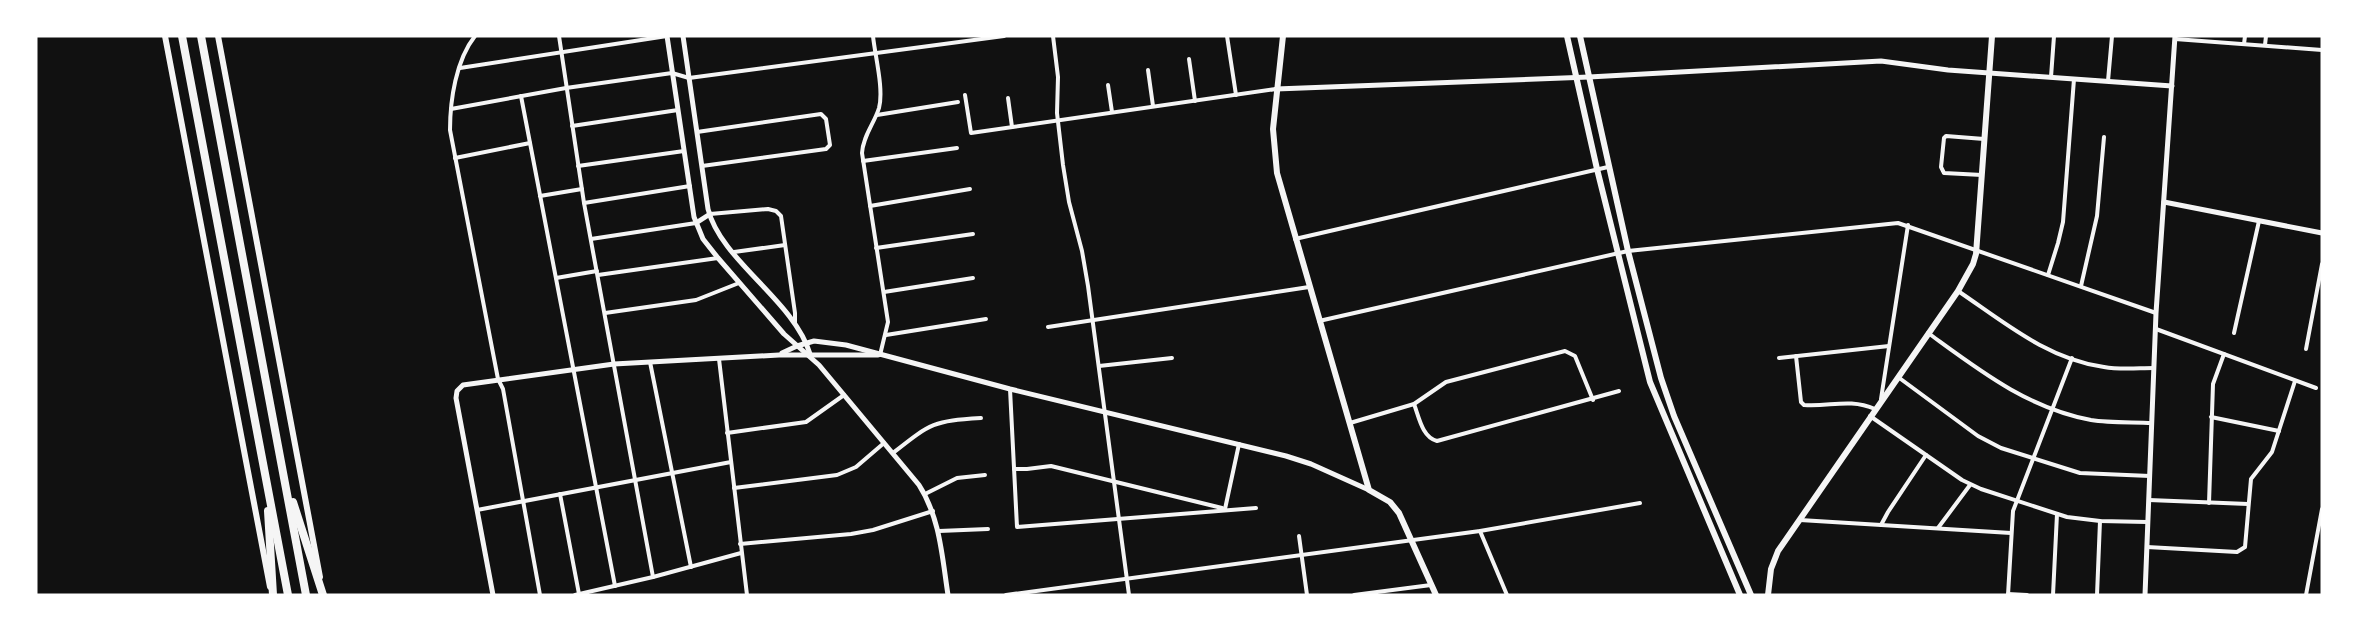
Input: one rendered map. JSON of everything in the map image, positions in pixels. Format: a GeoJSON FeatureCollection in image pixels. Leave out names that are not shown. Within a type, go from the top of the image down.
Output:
{"type":"FeatureCollection","features":[{"type":"Feature","properties":{"kind":"highway"},"geometry":{"type":"LineString","coordinates":[[182,36],[288,595]]}},
{"type":"Feature","properties":{"kind":"highway"},"geometry":{"type":"LineString","coordinates":[[201,36],[306,595]]}},
{"type":"Feature","properties":{"kind":"highway"},"geometry":{"type":"LineString","coordinates":[[284,474],[323,595]]}},
{"type":"Feature","properties":{"kind":"highway"},"geometry":{"type":"LineString","coordinates":[[265,477],[272,595]]}},
{"type":"Feature","properties":{"kind":"main road"},"geometry":{"type":"LineString","coordinates":[[165,36],[272,595]]}},
{"type":"Feature","properties":{"kind":"main road"},"geometry":{"type":"LineString","coordinates":[[218,36],[323,595]]}},
{"type":"Feature","properties":{"kind":"main road"},"geometry":{"type":"LineString","coordinates":[[1283,36],[1273,129],[1275,163],[1295,239],[1369,490],[1395,507],[1436,595]]}},
{"type":"Feature","properties":{"kind":"main road"},"geometry":{"type":"LineString","coordinates":[[1567,36],[1597,169],[1650,382],[1739,595]]}},
{"type":"Feature","properties":{"kind":"main road"},"geometry":{"type":"LineString","coordinates":[[1580,36],[1628,251],[1659,371],[1751,595]]}},
{"type":"Feature","properties":{"kind":"main road"},"geometry":{"type":"LineString","coordinates":[[1768,595],[1771,568],[1775,557],[1897,376],[1958,291],[1973,264],[1992,36]]}},
{"type":"Feature","properties":{"kind":"street"},"geometry":{"type":"LineString","coordinates":[[475,36],[459,68],[451,109],[450,130],[498,379],[503,389],[540,595]]}},
{"type":"Feature","properties":{"kind":"street"},"geometry":{"type":"LineString","coordinates":[[559,36],[584,203],[653,577]]}},
{"type":"Feature","properties":{"kind":"street"},"geometry":{"type":"LineString","coordinates":[[459,68],[667,36],[696,223],[704,239],[739,283],[797,346],[810,355],[844,394],[925,494],[939,531],[948,595]]}},
{"type":"Feature","properties":{"kind":"street"},"geometry":{"type":"LineString","coordinates":[[683,36],[710,214],[716,229],[794,324],[806,342],[810,355]]}},
{"type":"Feature","properties":{"kind":"street"},"geometry":{"type":"LineString","coordinates":[[873,36],[880,98],[876,115],[862,145],[862,161],[888,322],[879,355]]}},
{"type":"Feature","properties":{"kind":"street"},"geometry":{"type":"LineString","coordinates":[[451,109],[566,88],[672,73],[689,78],[1004,36]]}},
{"type":"Feature","properties":{"kind":"street"},"geometry":{"type":"LineString","coordinates":[[1053,36],[1059,77],[1057,120],[1067,191],[1086,268],[1129,595]]}},
{"type":"Feature","properties":{"kind":"street"},"geometry":{"type":"LineString","coordinates":[[1227,36],[1236,95]]}},
{"type":"Feature","properties":{"kind":"street"},"geometry":{"type":"LineString","coordinates":[[2051,77],[2054,36]]}},
{"type":"Feature","properties":{"kind":"street"},"geometry":{"type":"LineString","coordinates":[[2108,81],[2112,36]]}},
{"type":"Feature","properties":{"kind":"street"},"geometry":{"type":"LineString","coordinates":[[2244,44],[2245,36]]}},
{"type":"Feature","properties":{"kind":"street"},"geometry":{"type":"LineString","coordinates":[[2265,45],[2266,36]]}},
{"type":"Feature","properties":{"kind":"street"},"geometry":{"type":"LineString","coordinates":[[2145,595],[2156,313],[2175,37],[2322,50]]}},
{"type":"Feature","properties":{"kind":"street"},"geometry":{"type":"LineString","coordinates":[[1189,59],[1195,101]]}},
{"type":"Feature","properties":{"kind":"street"},"geometry":{"type":"LineString","coordinates":[[965,95],[971,133],[1276,89],[1576,78],[1881,61],[2172,86]]}},
{"type":"Feature","properties":{"kind":"street"},"geometry":{"type":"LineString","coordinates":[[1148,70],[1153,106]]}},
{"type":"Feature","properties":{"kind":"street"},"geometry":{"type":"LineString","coordinates":[[2048,275],[2063,222],[2074,79]]}},
{"type":"Feature","properties":{"kind":"street"},"geometry":{"type":"LineString","coordinates":[[1108,85],[1112,112]]}},
{"type":"Feature","properties":{"kind":"street"},"geometry":{"type":"LineString","coordinates":[[521,96],[615,586]]}},
{"type":"Feature","properties":{"kind":"street"},"geometry":{"type":"LineString","coordinates":[[1008,98],[1012,127]]}},
{"type":"Feature","properties":{"kind":"street"},"geometry":{"type":"LineString","coordinates":[[876,115],[958,102]]}},
{"type":"Feature","properties":{"kind":"street"},"geometry":{"type":"LineString","coordinates":[[572,126],[678,110]]}},
{"type":"Feature","properties":{"kind":"street"},"geometry":{"type":"LineString","coordinates":[[697,132],[825,115],[829,147],[826,149],[702,166]]}},
{"type":"Feature","properties":{"kind":"street"},"geometry":{"type":"LineString","coordinates":[[1982,175],[1944,172],[1941,167],[1946,136],[1985,139]]}},
{"type":"Feature","properties":{"kind":"street"},"geometry":{"type":"LineString","coordinates":[[2081,286],[2097,216],[2104,137]]}},
{"type":"Feature","properties":{"kind":"street"},"geometry":{"type":"LineString","coordinates":[[455,158],[530,142]]}},
{"type":"Feature","properties":{"kind":"street"},"geometry":{"type":"LineString","coordinates":[[862,161],[957,148]]}},
{"type":"Feature","properties":{"kind":"street"},"geometry":{"type":"LineString","coordinates":[[578,166],[684,151]]}},
{"type":"Feature","properties":{"kind":"street"},"geometry":{"type":"LineString","coordinates":[[1295,239],[1609,166]]}},
{"type":"Feature","properties":{"kind":"street"},"geometry":{"type":"LineString","coordinates":[[584,203],[690,186]]}},
{"type":"Feature","properties":{"kind":"street"},"geometry":{"type":"LineString","coordinates":[[540,196],[582,189]]}},
{"type":"Feature","properties":{"kind":"street"},"geometry":{"type":"LineString","coordinates":[[870,206],[970,189]]}},
{"type":"Feature","properties":{"kind":"street"},"geometry":{"type":"LineString","coordinates":[[2164,202],[2322,233]]}},
{"type":"Feature","properties":{"kind":"street"},"geometry":{"type":"LineString","coordinates":[[591,239],[696,223],[710,214],[768,209],[776,211],[781,216],[795,314],[794,324]]}},
{"type":"Feature","properties":{"kind":"street"},"geometry":{"type":"LineString","coordinates":[[2234,333],[2259,221]]}},
{"type":"Feature","properties":{"kind":"street"},"geometry":{"type":"LineString","coordinates":[[1319,321],[1628,251],[1891,223],[1908,225],[2156,313]]}},
{"type":"Feature","properties":{"kind":"street"},"geometry":{"type":"LineString","coordinates":[[1881,400],[1908,225]]}},
{"type":"Feature","properties":{"kind":"street"},"geometry":{"type":"LineString","coordinates":[[876,248],[973,234]]}},
{"type":"Feature","properties":{"kind":"street"},"geometry":{"type":"LineString","coordinates":[[734,252],[785,245]]}},
{"type":"Feature","properties":{"kind":"street"},"geometry":{"type":"LineString","coordinates":[[556,278],[718,258]]}},
{"type":"Feature","properties":{"kind":"street"},"geometry":{"type":"LineString","coordinates":[[2306,349],[2322,264]]}},
{"type":"Feature","properties":{"kind":"street"},"geometry":{"type":"LineString","coordinates":[[884,292],[973,278]]}},
{"type":"Feature","properties":{"kind":"street"},"geometry":{"type":"LineString","coordinates":[[605,313],[696,300],[739,283]]}},
{"type":"Feature","properties":{"kind":"street"},"geometry":{"type":"LineString","coordinates":[[1048,327],[1309,287]]}},
{"type":"Feature","properties":{"kind":"street"},"geometry":{"type":"LineString","coordinates":[[1958,291],[2035,344],[2102,367],[2154,368]]}},
{"type":"Feature","properties":{"kind":"street"},"geometry":{"type":"LineString","coordinates":[[886,335],[986,319]]}},
{"type":"Feature","properties":{"kind":"street"},"geometry":{"type":"LineString","coordinates":[[2156,329],[2316,388]]}},
{"type":"Feature","properties":{"kind":"street"},"geometry":{"type":"LineString","coordinates":[[1927,333],[2010,391],[2091,420],[2151,423]]}},
{"type":"Feature","properties":{"kind":"street"},"geometry":{"type":"LineString","coordinates":[[779,355],[806,342],[830,342],[855,347],[1010,389],[1304,461],[1369,490]]}},
{"type":"Feature","properties":{"kind":"street"},"geometry":{"type":"LineString","coordinates":[[1779,358],[1889,346]]}},
{"type":"Feature","properties":{"kind":"street"},"geometry":{"type":"LineString","coordinates":[[1350,423],[1414,404],[1446,382],[1562,352],[1570,352],[1575,356],[1593,400]]}},
{"type":"Feature","properties":{"kind":"street"},"geometry":{"type":"LineString","coordinates":[[2209,503],[2213,381],[2224,354]]}},
{"type":"Feature","properties":{"kind":"street"},"geometry":{"type":"LineString","coordinates":[[493,595],[456,398],[459,389],[465,384],[614,364],[779,355],[879,355]]}},
{"type":"Feature","properties":{"kind":"street"},"geometry":{"type":"LineString","coordinates":[[1796,356],[1804,405],[1852,402],[1875,409]]}},
{"type":"Feature","properties":{"kind":"street"},"geometry":{"type":"LineString","coordinates":[[1099,366],[1172,358]]}},
{"type":"Feature","properties":{"kind":"street"},"geometry":{"type":"LineString","coordinates":[[2027,595],[2008,595],[2012,516],[2072,358]]}},
{"type":"Feature","properties":{"kind":"street"},"geometry":{"type":"LineString","coordinates":[[719,359],[747,595]]}},
{"type":"Feature","properties":{"kind":"street"},"geometry":{"type":"LineString","coordinates":[[650,362],[691,567]]}},
{"type":"Feature","properties":{"kind":"street"},"geometry":{"type":"LineString","coordinates":[[1897,376],[1986,440],[2080,473],[2150,476]]}},
{"type":"Feature","properties":{"kind":"street"},"geometry":{"type":"LineString","coordinates":[[2146,547],[2241,551],[2247,542],[2251,479],[2272,452],[2295,381]]}},
{"type":"Feature","properties":{"kind":"street"},"geometry":{"type":"LineString","coordinates":[[1010,389],[1017,527],[1256,508]]}},
{"type":"Feature","properties":{"kind":"street"},"geometry":{"type":"LineString","coordinates":[[1414,404],[1426,434],[1437,441],[1619,391]]}},
{"type":"Feature","properties":{"kind":"street"},"geometry":{"type":"LineString","coordinates":[[727,433],[806,422],[844,394]]}},
{"type":"Feature","properties":{"kind":"street"},"geometry":{"type":"LineString","coordinates":[[1870,416],[1970,485],[2057,514],[2100,521],[2147,522]]}},
{"type":"Feature","properties":{"kind":"street"},"geometry":{"type":"LineString","coordinates":[[2211,417],[2279,431]]}},
{"type":"Feature","properties":{"kind":"street"},"geometry":{"type":"LineString","coordinates":[[893,453],[933,424],[981,418]]}},
{"type":"Feature","properties":{"kind":"street"},"geometry":{"type":"LineString","coordinates":[[734,488],[837,475],[856,466],[884,443]]}},
{"type":"Feature","properties":{"kind":"street"},"geometry":{"type":"LineString","coordinates":[[1225,509],[1239,444]]}},
{"type":"Feature","properties":{"kind":"street"},"geometry":{"type":"LineString","coordinates":[[1881,525],[1926,455]]}},
{"type":"Feature","properties":{"kind":"street"},"geometry":{"type":"LineString","coordinates":[[477,510],[731,462]]}},
{"type":"Feature","properties":{"kind":"street"},"geometry":{"type":"LineString","coordinates":[[1014,469],[1027,470],[1051,466],[1225,509]]}},
{"type":"Feature","properties":{"kind":"street"},"geometry":{"type":"LineString","coordinates":[[925,494],[957,478],[986,475]]}},
{"type":"Feature","properties":{"kind":"street"},"geometry":{"type":"LineString","coordinates":[[1938,528],[1970,485]]}},
{"type":"Feature","properties":{"kind":"street"},"geometry":{"type":"LineString","coordinates":[[560,494],[577,595],[741,553]]}},
{"type":"Feature","properties":{"kind":"street"},"geometry":{"type":"LineString","coordinates":[[2149,500],[2248,504]]}},
{"type":"Feature","properties":{"kind":"street"},"geometry":{"type":"LineString","coordinates":[[1006,595],[1412,541],[1640,503]]}},
{"type":"Feature","properties":{"kind":"street"},"geometry":{"type":"LineString","coordinates":[[2306,595],[2322,509]]}},
{"type":"Feature","properties":{"kind":"street"},"geometry":{"type":"LineString","coordinates":[[740,544],[858,533],[933,511]]}},
{"type":"Feature","properties":{"kind":"street"},"geometry":{"type":"LineString","coordinates":[[2053,595],[2057,514]]}},
{"type":"Feature","properties":{"kind":"street"},"geometry":{"type":"LineString","coordinates":[[1799,520],[2011,533]]}},
{"type":"Feature","properties":{"kind":"street"},"geometry":{"type":"LineString","coordinates":[[2097,595],[2100,521]]}},
{"type":"Feature","properties":{"kind":"street"},"geometry":{"type":"LineString","coordinates":[[939,531],[988,529]]}},
{"type":"Feature","properties":{"kind":"street"},"geometry":{"type":"LineString","coordinates":[[1480,531],[1507,595]]}},
{"type":"Feature","properties":{"kind":"street"},"geometry":{"type":"LineString","coordinates":[[1299,536],[1307,595]]}},
{"type":"Feature","properties":{"kind":"street"},"geometry":{"type":"LineString","coordinates":[[1354,595],[1431,585]]}},
{"type":"Feature","properties":{"kind":"street"},"geometry":{"type":"LineString","coordinates":[[1739,595],[1747,587]]}}]}
